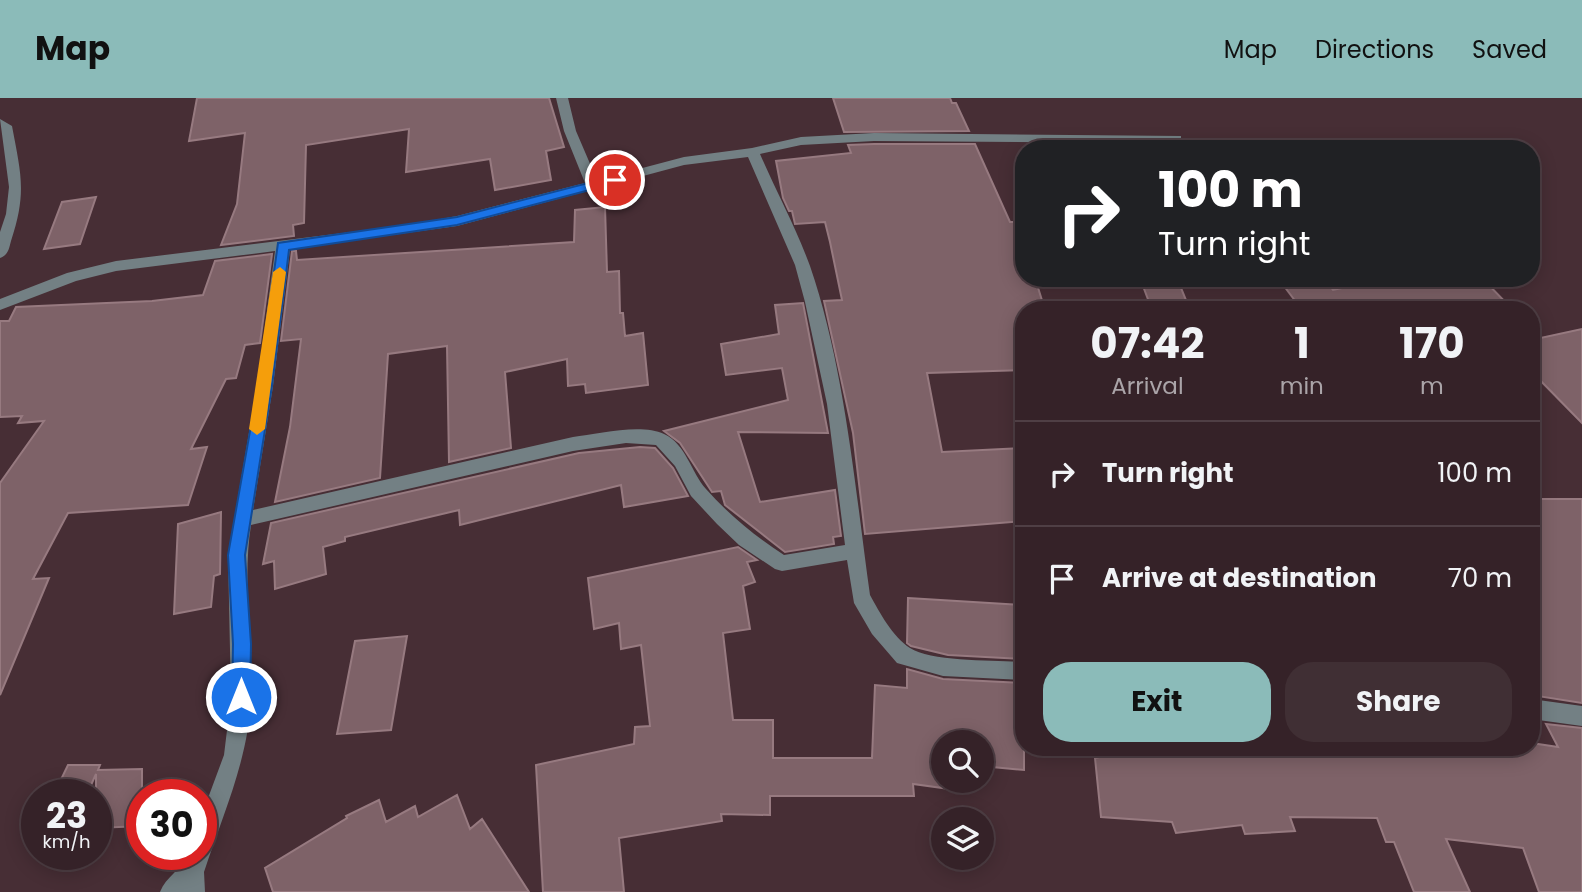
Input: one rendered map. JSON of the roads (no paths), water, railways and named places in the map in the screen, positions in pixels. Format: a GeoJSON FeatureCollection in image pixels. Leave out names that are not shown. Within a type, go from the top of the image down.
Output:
{"type":"FeatureCollection","features":[{"type":"Feature","properties":{"kind":"street"},"geometry":{"type":"LineString","coordinates":[[562,98],[570,131],[593,186]]}},
{"type":"Feature","properties":{"kind":"street"},"geometry":{"type":"LineString","coordinates":[[0,123],[6,126],[16,187],[13,214],[0,253]]}},
{"type":"Feature","properties":{"kind":"street"},"geometry":{"type":"LineString","coordinates":[[0,305],[72,277],[116,266],[457,221],[684,160],[752,152],[801,141],[874,136],[1176,139]]}},
{"type":"Feature","properties":{"kind":"street"},"geometry":{"type":"LineString","coordinates":[[752,152],[805,278],[835,404],[860,597],[878,628],[904,656],[943,667],[1015,671]]}},
{"type":"Feature","properties":{"kind":"street"},"geometry":{"type":"LineString","coordinates":[[217,803],[234,755],[241,697],[242,644],[237,555],[240,520],[265,386],[283,246]]}},
{"type":"Feature","properties":{"kind":"street"},"geometry":{"type":"LineString","coordinates":[[240,520],[573,444],[626,436],[660,439],[681,461],[697,491],[723,519],[745,539],[782,563],[855,551]]}},
{"type":"Feature","properties":{"kind":"street"},"geometry":{"type":"LineString","coordinates":[[1540,710],[1582,716]]}},
{"type":"Feature","properties":{"kind":"street"},"geometry":{"type":"LineString","coordinates":[[171,892],[195,873]]}}]}
